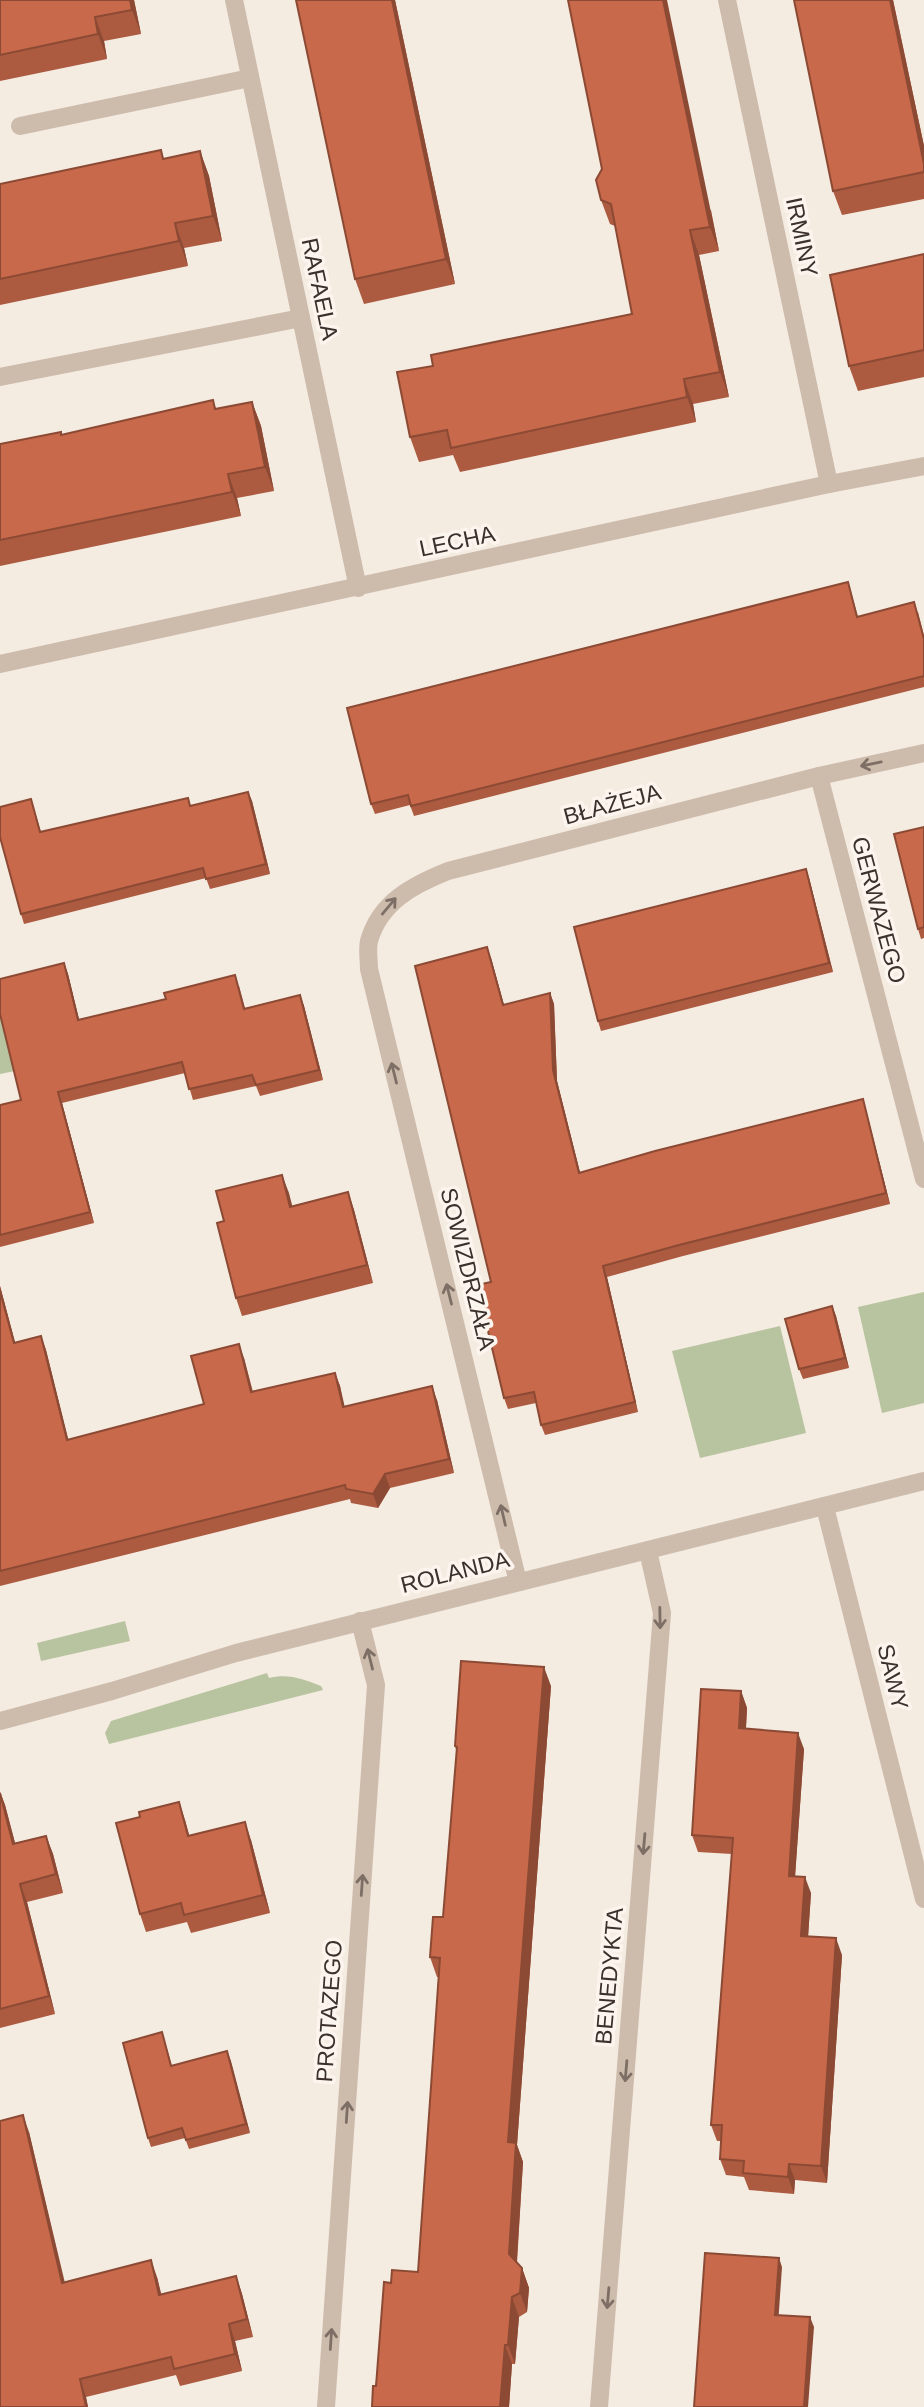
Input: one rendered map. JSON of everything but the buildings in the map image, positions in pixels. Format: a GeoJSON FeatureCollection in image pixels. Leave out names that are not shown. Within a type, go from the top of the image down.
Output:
{"type":"FeatureCollection","features":[{"type":"Feature","properties":{"kind":"street","name":"RAFAELA"},"geometry":{"type":"LineString","coordinates":[[234,0],[358,588]]}},
{"type":"Feature","properties":{"kind":"street","name":"IRMINY"},"geometry":{"type":"LineString","coordinates":[[727,0],[829,484]]}},
{"type":"Feature","properties":{"kind":"street"},"geometry":{"type":"LineString","coordinates":[[20,126],[250,78]]}},
{"type":"Feature","properties":{"kind":"street"},"geometry":{"type":"LineString","coordinates":[[0,377],[301,318]]}},
{"type":"Feature","properties":{"kind":"street","name":"LECHA"},"geometry":{"type":"LineString","coordinates":[[0,664],[829,484],[924,466]]}},
{"type":"Feature","properties":{"kind":"street","name":"BŁAŻEJA"},"geometry":{"type":"LineString","coordinates":[[369,969],[368,943],[380,916],[396,897],[422,881],[449,871],[819,776],[924,753]]}},
{"type":"Feature","properties":{"kind":"street","name":"GERWAZEGO"},"geometry":{"type":"LineString","coordinates":[[819,776],[924,1179]]}},
{"type":"Feature","properties":{"kind":"street","name":"SOWIZDRZAŁA"},"geometry":{"type":"LineString","coordinates":[[369,969],[518,1582]]}},
{"type":"Feature","properties":{"kind":"street","name":"ROLANDA"},"geometry":{"type":"LineString","coordinates":[[0,1721],[112,1691],[236,1653],[924,1481]]}},
{"type":"Feature","properties":{"kind":"street","name":"SAWY"},"geometry":{"type":"LineString","coordinates":[[825,1507],[924,1899]]}},
{"type":"Feature","properties":{"kind":"street","name":"BENEDYKTA"},"geometry":{"type":"LineString","coordinates":[[599,2407],[662,1613],[648,1551]]}},
{"type":"Feature","properties":{"kind":"street","name":"PROTAZEGO"},"geometry":{"type":"LineString","coordinates":[[326,2407],[376,1685],[360,1621]]}},
{"type":"Feature","properties":{"kind":"green space"},"geometry":{"type":"Polygon","coordinates":[[[0,1008],[15,1071],[0,1074],[0,1008]]]}},
{"type":"Feature","properties":{"kind":"green space"},"geometry":{"type":"Polygon","coordinates":[[[924,1292],[924,1403],[882,1413],[858,1307],[924,1292]]]}},
{"type":"Feature","properties":{"kind":"green space"},"geometry":{"type":"Polygon","coordinates":[[[780,1326],[806,1433],[700,1458],[672,1351],[780,1326]]]}},
{"type":"Feature","properties":{"kind":"green space"},"geometry":{"type":"Polygon","coordinates":[[[125,1621],[130,1641],[41,1661],[37,1643],[125,1621]]]}},
{"type":"Feature","properties":{"kind":"green space"},"geometry":{"type":"Polygon","coordinates":[[[267,1673],[269,1678],[289,1676],[302,1679],[321,1686],[323,1690],[109,1744],[105,1733],[111,1721],[267,1673]]]}}]}
